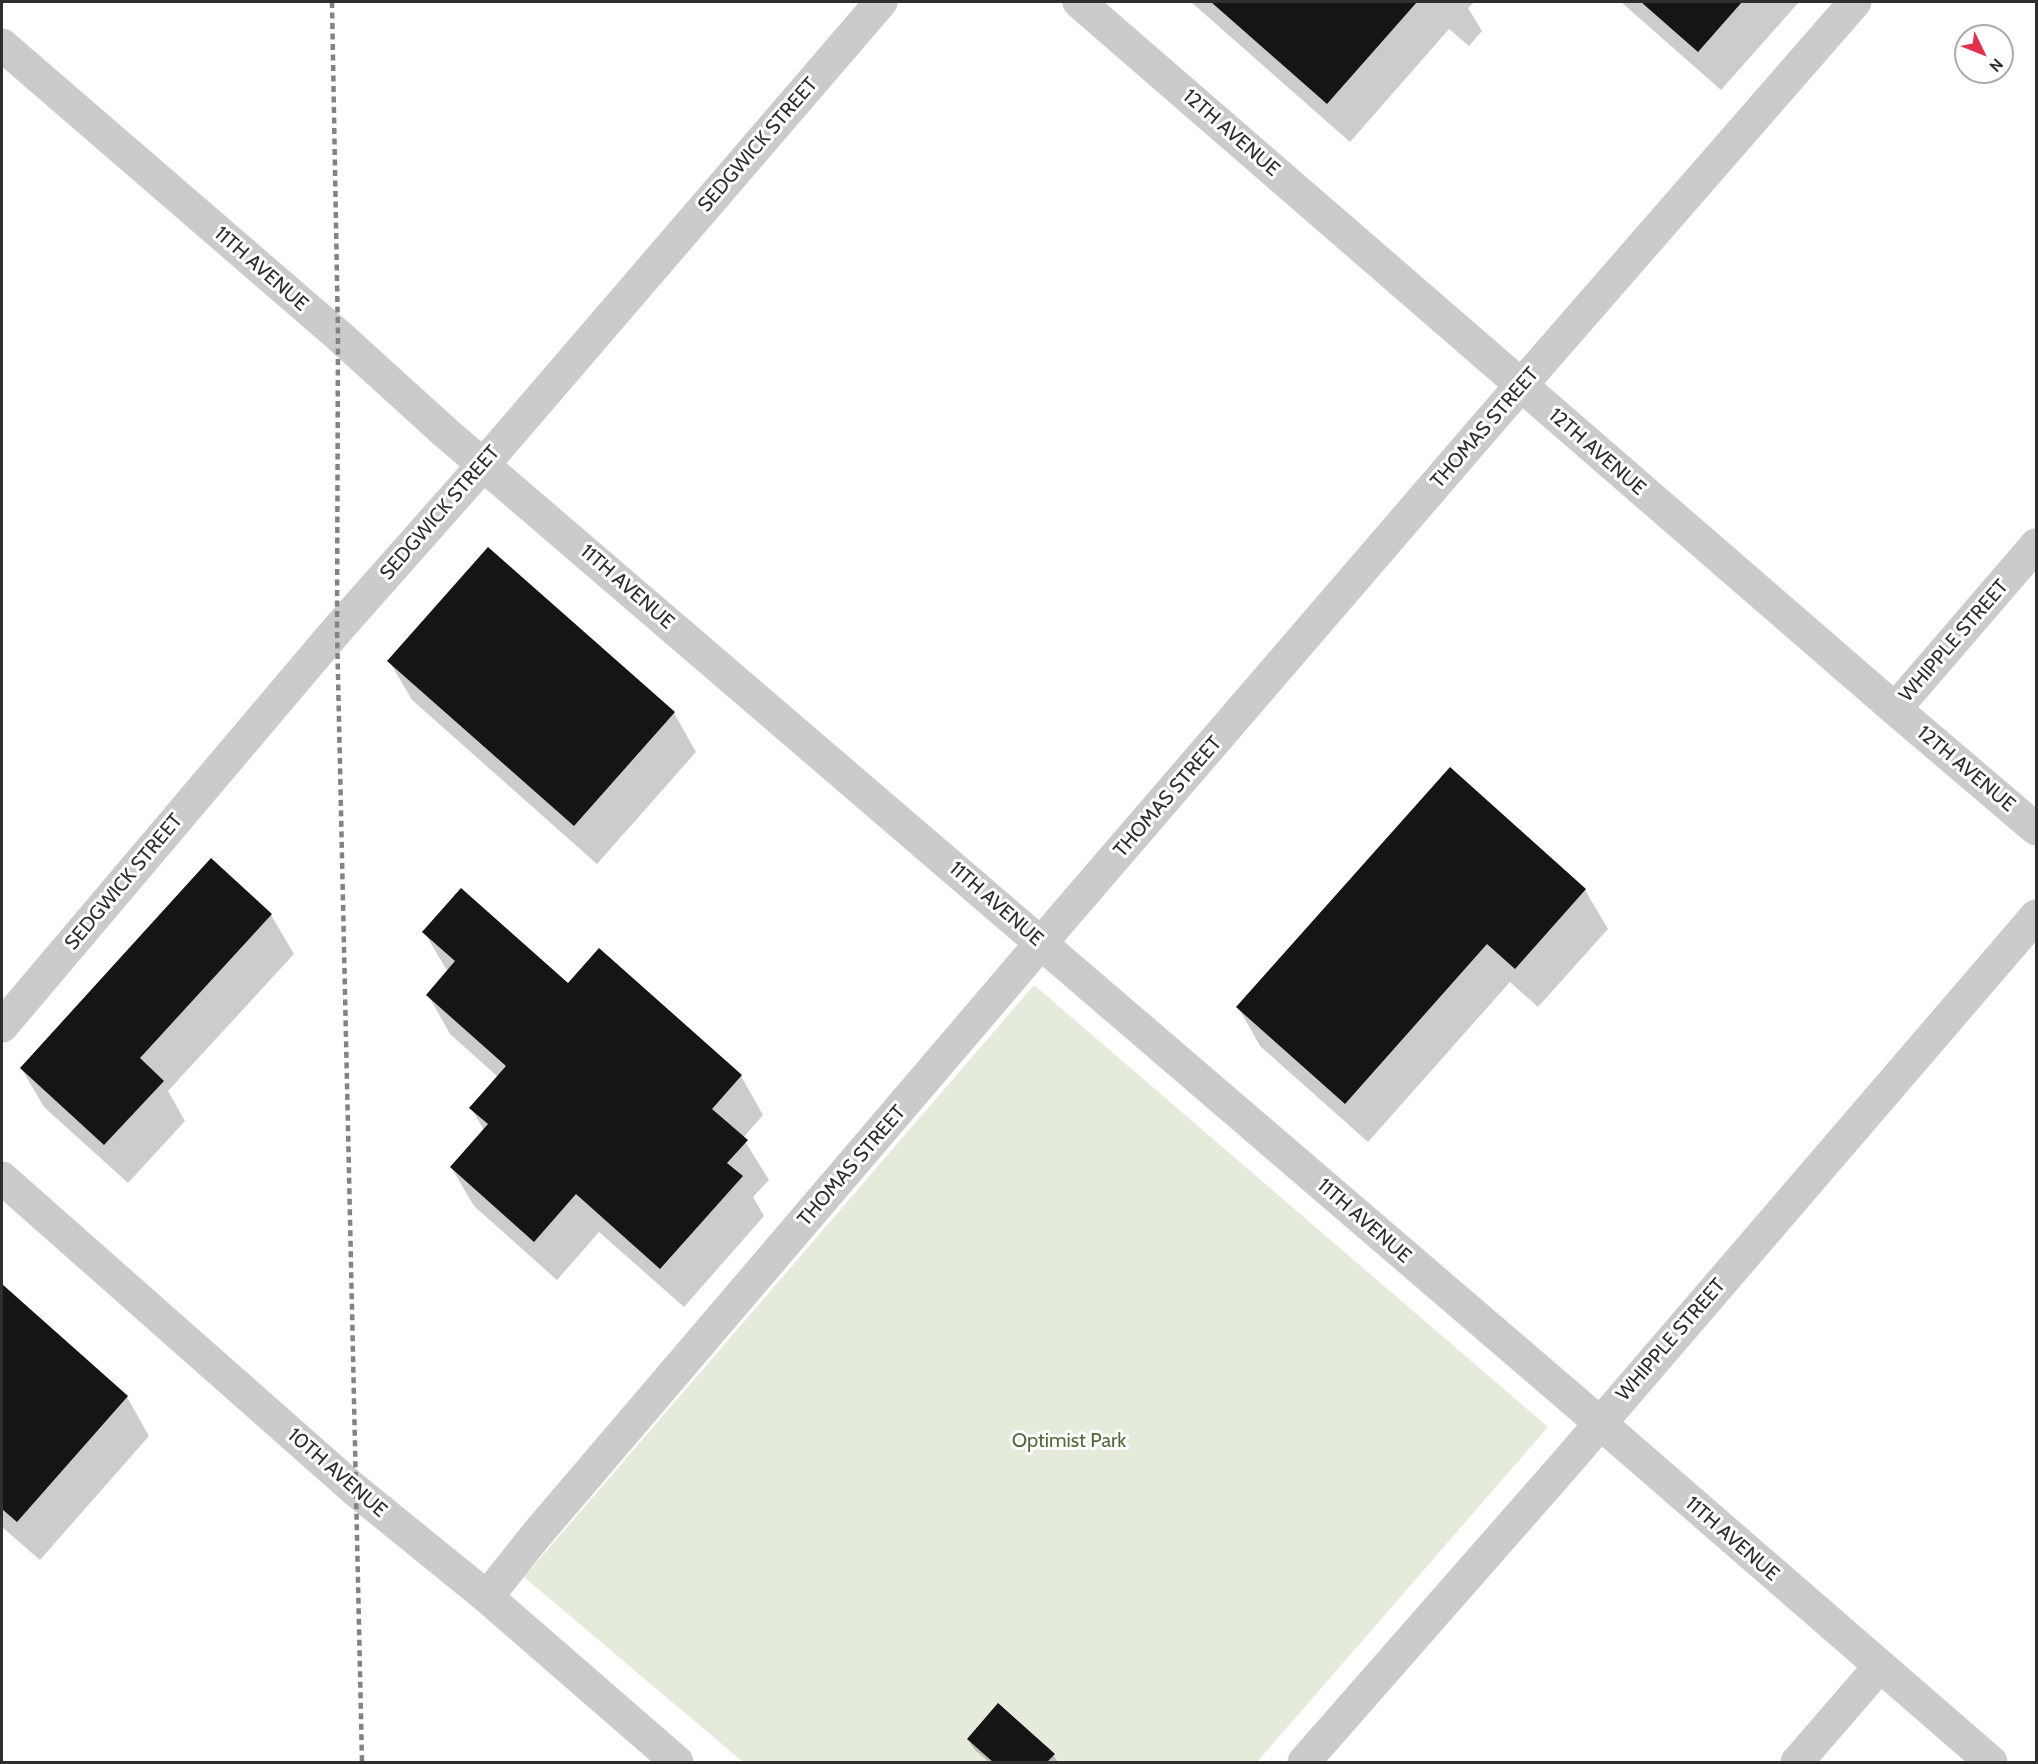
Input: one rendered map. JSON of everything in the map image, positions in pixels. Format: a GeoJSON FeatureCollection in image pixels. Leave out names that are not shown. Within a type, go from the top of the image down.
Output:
{"type":"FeatureCollection","features":[{"type":"Feature","properties":{"kind":"street","name":"SEDGWICK STREET"},"geometry":{"type":"LineString","coordinates":[[2,1026],[337,630],[881,2]]}},
{"type":"Feature","properties":{"kind":"street","name":"12TH AVENUE"},"geometry":{"type":"LineString","coordinates":[[1079,2],[1895,709],[2037,829]]}},
{"type":"Feature","properties":{"kind":"street","name":"THOMAS STREET"},"geometry":{"type":"LineString","coordinates":[[487,1597],[537,1534],[1041,944],[1855,2]]}},
{"type":"Feature","properties":{"kind":"street","name":"11TH AVENUE"},"geometry":{"type":"LineString","coordinates":[[2,45],[338,335],[446,433],[1600,1423],[1991,1762]]}},
{"type":"Feature","properties":{"kind":"street","name":"WHIPPLE STREET"},"geometry":{"type":"LineString","coordinates":[[1895,709],[2037,545]]}},
{"type":"Feature","properties":{"kind":"street","name":"WHIPPLE STREET"},"geometry":{"type":"LineString","coordinates":[[1304,1762],[2037,916]]}},
{"type":"Feature","properties":{"kind":"street","name":"10TH AVENUE"},"geometry":{"type":"LineString","coordinates":[[2,1178],[354,1489],[487,1597],[677,1762]]}},
{"type":"Feature","properties":{"kind":"street"},"geometry":{"type":"LineString","coordinates":[[1797,1762],[1880,1666]]}},
{"type":"Feature","properties":{"kind":"green space","name":"Optimist Park"},"geometry":{"type":"Polygon","coordinates":[[[1034,985],[1548,1427],[1257,1762],[743,1762],[524,1577],[1034,985]]]}},
{"type":"Feature","properties":{"kind":"building"},"geometry":{"type":"Polygon","coordinates":[[[1211,2],[1417,2],[1327,104],[1211,2]]]}},
{"type":"Feature","properties":{"kind":"building"},"geometry":{"type":"Polygon","coordinates":[[[1641,2],[1742,2],[1698,52],[1641,2]]]}},
{"type":"Feature","properties":{"kind":"building"},"geometry":{"type":"Polygon","coordinates":[[[488,547],[675,712],[574,826],[387,661],[488,547]]]}},
{"type":"Feature","properties":{"kind":"building"},"geometry":{"type":"Polygon","coordinates":[[[1450,767],[1586,889],[1515,969],[1487,944],[1345,1104],[1236,1007],[1450,767]]]}},
{"type":"Feature","properties":{"kind":"building"},"geometry":{"type":"Polygon","coordinates":[[[211,858],[272,914],[140,1058],[164,1081],[104,1145],[20,1068],[211,858]]]}},
{"type":"Feature","properties":{"kind":"building"},"geometry":{"type":"Polygon","coordinates":[[[461,888],[568,983],[599,948],[742,1075],[712,1109],[748,1140],[727,1163],[743,1176],[660,1269],[576,1194],[534,1242],[450,1167],[488,1124],[469,1108],[506,1066],[426,995],[455,961],[422,932],[461,888]]]}},
{"type":"Feature","properties":{"kind":"building"},"geometry":{"type":"Polygon","coordinates":[[[2,1284],[128,1396],[17,1522],[2,1509],[2,1284]]]}},
{"type":"Feature","properties":{"kind":"building"},"geometry":{"type":"Polygon","coordinates":[[[998,1703],[1055,1754],[1047,1762],[993,1762],[967,1739],[998,1703]]]}},
{"type":"Feature","properties":{"kind":"railway"},"geometry":{"type":"LineString","coordinates":[[332,2],[338,335],[337,630],[362,1762]]}}]}
